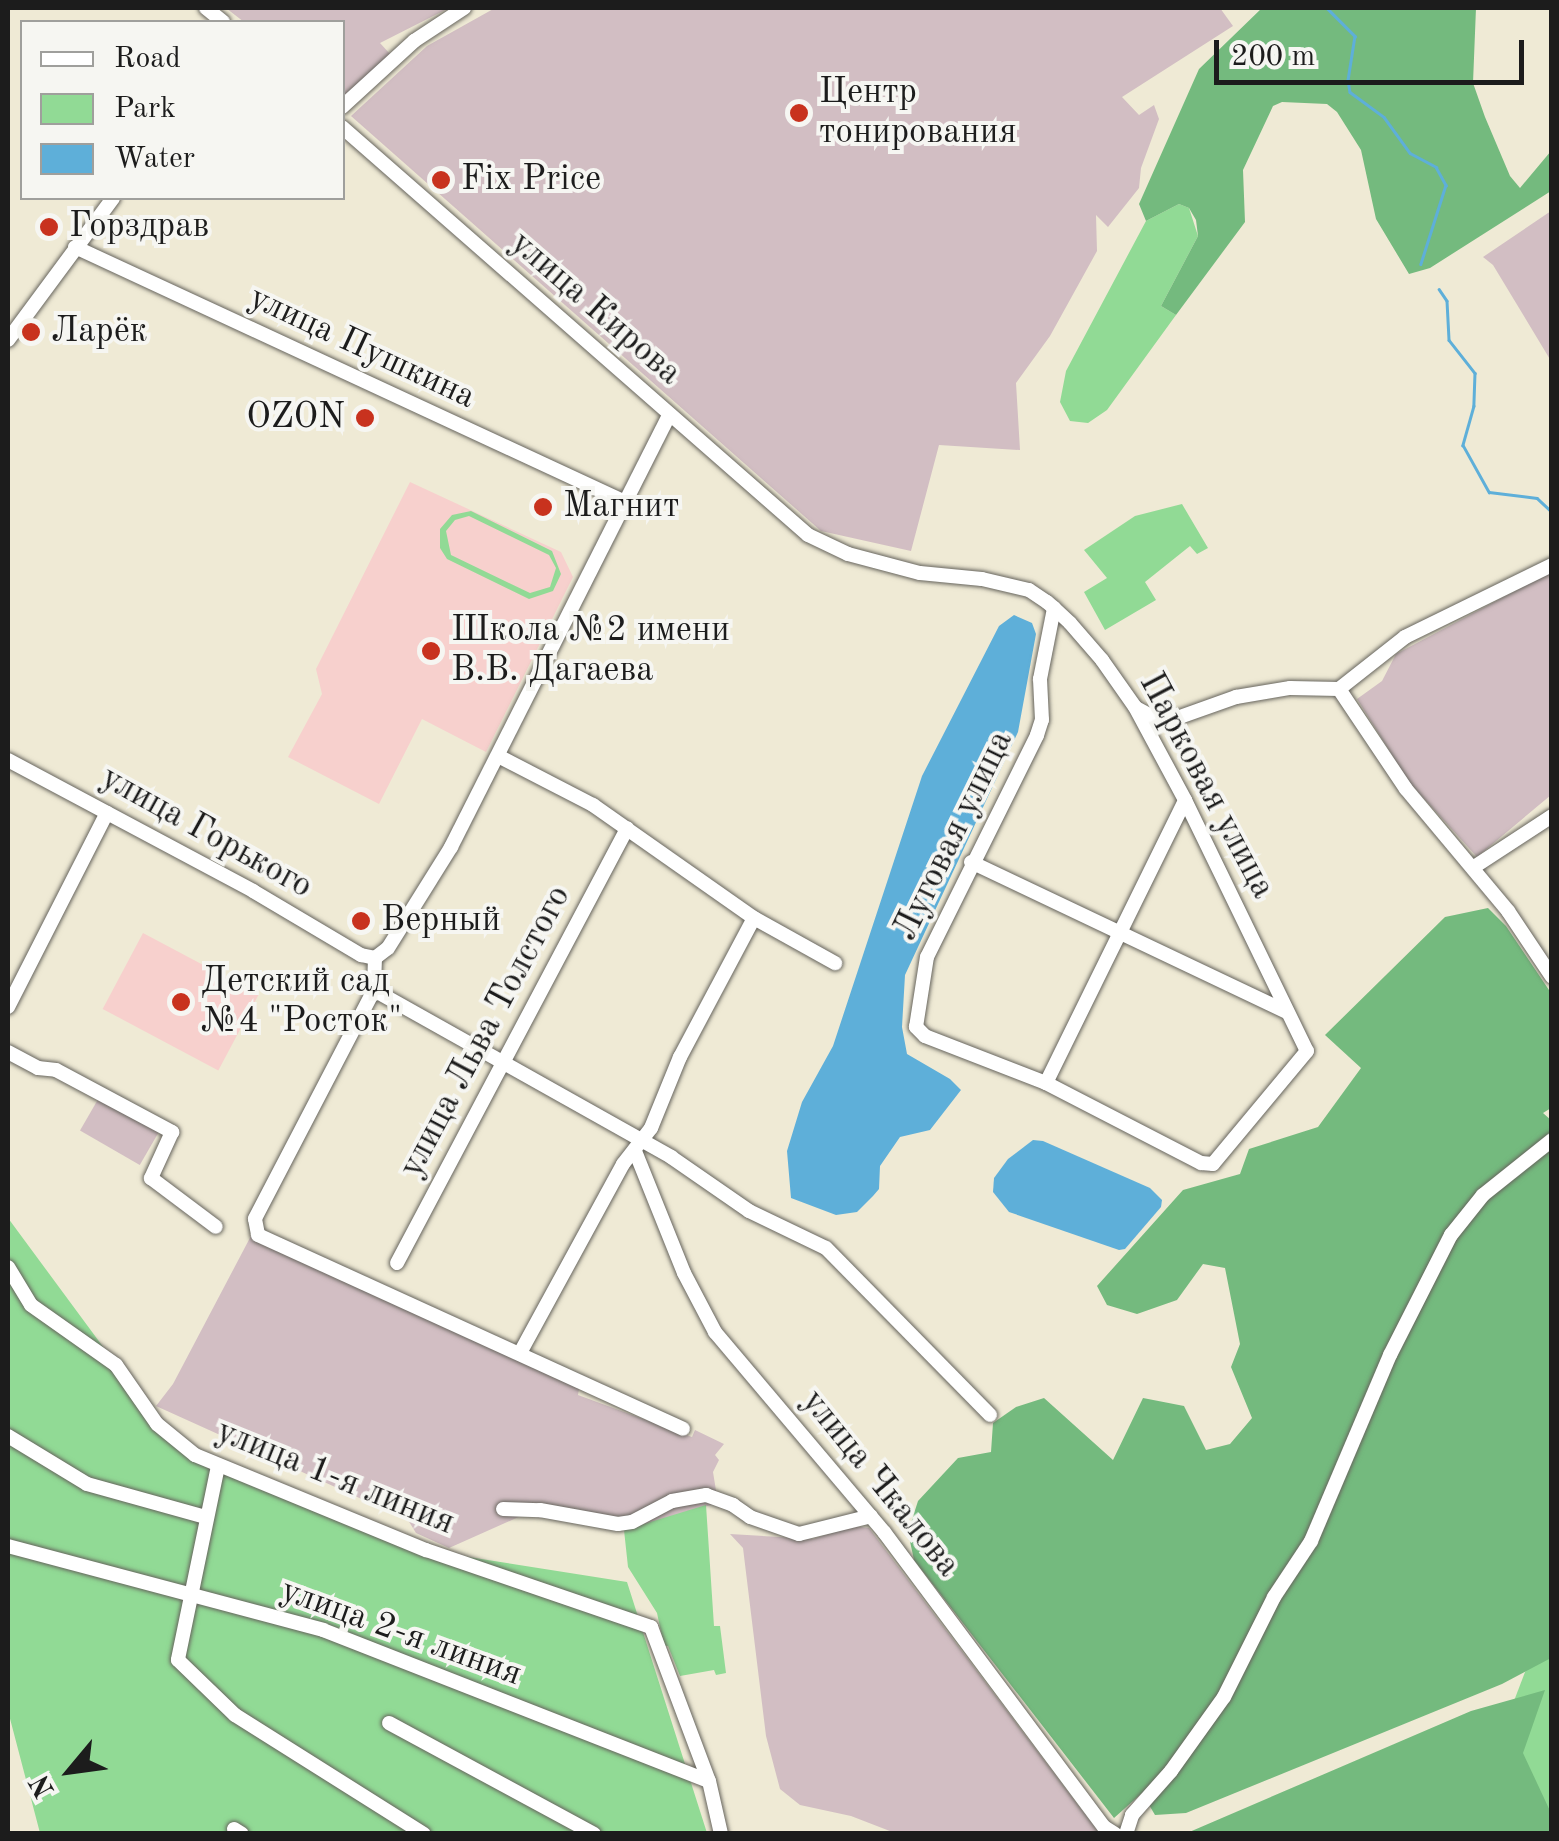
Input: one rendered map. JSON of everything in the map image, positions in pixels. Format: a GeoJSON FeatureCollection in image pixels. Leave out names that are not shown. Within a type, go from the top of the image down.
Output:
{"type":"FeatureCollection","features":[{"type":"Feature","properties":{"kind":"street"},"geometry":{"type":"LineString","coordinates":[[345,105],[414,41],[464,8]]}},
{"type":"Feature","properties":{"kind":"street","name":"улица Кирова"},"geometry":{"type":"LineString","coordinates":[[345,130],[808,536],[848,554],[920,573],[1012,585]]}},
{"type":"Feature","properties":{"kind":"street"},"geometry":{"type":"LineString","coordinates":[[8,340],[111,200]]}},
{"type":"Feature","properties":{"kind":"street","name":"улица Пушкина"},"geometry":{"type":"LineString","coordinates":[[75,247],[625,502]]}},
{"type":"Feature","properties":{"kind":"street"},"geometry":{"type":"LineString","coordinates":[[669,415],[500,757],[442,862],[388,948],[375,958],[374,990],[255,1219],[258,1234],[520,1353],[559,1376],[683,1429]]}},
{"type":"Feature","properties":{"kind":"street"},"geometry":{"type":"LineString","coordinates":[[1136,708],[1152,717],[1177,718],[1236,696],[1290,688],[1339,689],[1405,637],[1552,565]]}},
{"type":"Feature","properties":{"kind":"street","name":"Парковая улица"},"geometry":{"type":"LineString","coordinates":[[1012,585],[1029,590],[1054,608],[1102,660],[1136,708],[1307,1050],[1213,1164],[1201,1162],[1046,1083]]}},
{"type":"Feature","properties":{"kind":"street","name":"Луговая улица"},"geometry":{"type":"LineString","coordinates":[[1046,1083],[918,1031],[915,1018],[923,970],[971,862],[1037,735],[1042,720],[1040,679],[1054,608]]}},
{"type":"Feature","properties":{"kind":"street"},"geometry":{"type":"LineString","coordinates":[[1339,689],[1406,789],[1474,867],[1552,977]]}},
{"type":"Feature","properties":{"kind":"street"},"geometry":{"type":"LineString","coordinates":[[500,757],[627,828],[754,918],[834,963]]}},
{"type":"Feature","properties":{"kind":"street","name":"улица Горького"},"geometry":{"type":"LineString","coordinates":[[8,760],[253,891],[360,955],[375,958]]}},
{"type":"Feature","properties":{"kind":"street"},"geometry":{"type":"LineString","coordinates":[[1046,1083],[1185,800]]}},
{"type":"Feature","properties":{"kind":"street"},"geometry":{"type":"LineString","coordinates":[[8,1007],[107,813]]}},
{"type":"Feature","properties":{"kind":"street"},"geometry":{"type":"LineString","coordinates":[[1474,867],[1552,816]]}},
{"type":"Feature","properties":{"kind":"street","name":"улица Льва Толстого"},"geometry":{"type":"LineString","coordinates":[[397,1263],[627,828]]}},
{"type":"Feature","properties":{"kind":"street"},"geometry":{"type":"LineString","coordinates":[[971,862],[1288,1012]]}},
{"type":"Feature","properties":{"kind":"street"},"geometry":{"type":"LineString","coordinates":[[520,1353],[623,1164],[638,1146],[680,1056],[754,918]]}},
{"type":"Feature","properties":{"kind":"street"},"geometry":{"type":"LineString","coordinates":[[374,990],[505,1061],[638,1146],[749,1210],[826,1248],[990,1416]]}},
{"type":"Feature","properties":{"kind":"street"},"geometry":{"type":"LineString","coordinates":[[8,1052],[38,1068],[56,1070],[172,1132],[150,1178],[216,1227]]}},
{"type":"Feature","properties":{"kind":"street"},"geometry":{"type":"LineString","coordinates":[[1126,1834],[1132,1815],[1170,1772],[1224,1696],[1274,1597],[1311,1541],[1390,1354],[1451,1234],[1483,1194],[1552,1140]]}},
{"type":"Feature","properties":{"kind":"street","name":"улица Чкалова"},"geometry":{"type":"LineString","coordinates":[[638,1146],[684,1273],[715,1332],[871,1516],[1104,1827],[1115,1834]]}},
{"type":"Feature","properties":{"kind":"street","name":"улица 1-я линия"},"geometry":{"type":"LineString","coordinates":[[8,1267],[22,1294],[42,1315],[116,1364],[170,1438],[218,1466],[426,1550],[650,1627],[709,1780]]}},
{"type":"Feature","properties":{"kind":"street"},"geometry":{"type":"LineString","coordinates":[[8,1436],[86,1484],[205,1518]]}},
{"type":"Feature","properties":{"kind":"street"},"geometry":{"type":"LineString","coordinates":[[218,1466],[176,1654],[235,1715],[424,1834]]}},
{"type":"Feature","properties":{"kind":"street"},"geometry":{"type":"LineString","coordinates":[[503,1509],[540,1510],[618,1524],[632,1522],[672,1501],[706,1495],[733,1505],[750,1517],[799,1534],[871,1516]]}},
{"type":"Feature","properties":{"kind":"street","name":"улица 2-я линия"},"geometry":{"type":"LineString","coordinates":[[8,1546],[324,1630],[709,1780]]}},
{"type":"Feature","properties":{"kind":"street"},"geometry":{"type":"LineString","coordinates":[[389,1724],[594,1834]]}},
{"type":"Feature","properties":{"kind":"street"},"geometry":{"type":"LineString","coordinates":[[709,1780],[722,1834]]}},
{"type":"Feature","properties":{"kind":"shaded area"},"geometry":{"type":"Polygon","coordinates":[[[226,8],[449,8],[380,43],[390,54],[345,97],[345,20],[241,20],[226,8]]]}},
{"type":"Feature","properties":{"kind":"shaded area"},"geometry":{"type":"Polygon","coordinates":[[[495,8],[1220,8],[1233,26],[1122,97],[1139,115],[1154,105],[1159,119],[1141,168],[1139,188],[1108,227],[1096,215],[1097,251],[1050,336],[1016,383],[1020,450],[939,445],[911,551],[821,531],[351,116],[427,46],[495,8]]]}},
{"type":"Feature","properties":{"kind":"shaded area"},"geometry":{"type":"Polygon","coordinates":[[[1551,211],[1551,361],[1493,265],[1483,257],[1551,211]]]}},
{"type":"Feature","properties":{"kind":"shaded area","name":"Школа №2 имени В.В. Дагаева"},"geometry":{"type":"Polygon","coordinates":[[[410,482],[561,552],[573,577],[486,752],[422,719],[379,804],[288,757],[322,694],[316,669],[410,482]]]}},
{"type":"Feature","properties":{"kind":"shaded area"},"geometry":{"type":"Polygon","coordinates":[[[1551,572],[1551,795],[1477,857],[1409,782],[1357,699],[1382,681],[1396,654],[1551,572]]]}},
{"type":"Feature","properties":{"kind":"shaded area","name":"Детский сад №4 \"Росток\""},"geometry":{"type":"Polygon","coordinates":[[[143,933],[259,995],[218,1070],[103,1009],[143,933]]]}},
{"type":"Feature","properties":{"kind":"shaded area"},"geometry":{"type":"Polygon","coordinates":[[[104,1089],[164,1124],[140,1165],[80,1131],[104,1089]]]}},
{"type":"Feature","properties":{"kind":"shaded area"},"geometry":{"type":"Polygon","coordinates":[[[252,1234],[579,1389],[578,1395],[692,1437],[695,1430],[724,1444],[715,1455],[719,1460],[713,1472],[718,1503],[624,1530],[523,1515],[449,1548],[416,1533],[408,1520],[156,1406],[173,1384],[252,1234]]]}},
{"type":"Feature","properties":{"kind":"shaded area"},"geometry":{"type":"Polygon","coordinates":[[[853,1526],[869,1528],[1099,1833],[895,1833],[851,1816],[800,1805],[780,1789],[766,1736],[743,1548],[730,1534],[813,1539],[853,1526]]]}},
{"type":"Feature","properties":{"kind":"green space"},"geometry":{"type":"Polygon","coordinates":[[[1262,8],[1476,8],[1473,83],[1485,117],[1510,176],[1520,188],[1551,151],[1551,191],[1430,268],[1409,274],[1376,219],[1361,150],[1337,112],[1327,104],[1282,102],[1273,106],[1243,170],[1245,222],[1176,315],[1161,306],[1198,236],[1196,220],[1189,208],[1179,204],[1146,221],[1139,204],[1199,69],[1262,8]]]}},
{"type":"Feature","properties":{"kind":"green space"},"geometry":{"type":"Polygon","coordinates":[[[1179,204],[1189,208],[1198,236],[1161,306],[1176,315],[1107,410],[1088,423],[1070,421],[1060,402],[1066,371],[1146,221],[1179,204]]]}},
{"type":"Feature","properties":{"kind":"green space"},"geometry":{"type":"Polygon","coordinates":[[[1182,504],[1208,548],[1197,554],[1190,546],[1145,582],[1156,600],[1105,630],[1084,592],[1107,578],[1084,550],[1135,516],[1182,504]]]}},
{"type":"Feature","properties":{"kind":"green space"},"geometry":{"type":"Polygon","coordinates":[[[471,511],[552,551],[561,574],[553,591],[529,599],[447,559],[440,548],[440,529],[452,515],[471,511]],[[469,516],[455,520],[446,531],[451,555],[530,593],[550,587],[556,568],[549,555],[469,516]]]}},
{"type":"Feature","properties":{"kind":"green space"},"geometry":{"type":"Polygon","coordinates":[[[1488,908],[1506,926],[1551,993],[1551,1108],[1543,1113],[1552,1121],[1551,1658],[1502,1684],[1186,1813],[1155,1815],[1142,1793],[1114,1818],[914,1560],[908,1532],[918,1501],[958,1458],[991,1452],[993,1423],[1016,1407],[1044,1398],[1113,1460],[1143,1398],[1184,1406],[1206,1450],[1230,1444],[1252,1418],[1231,1367],[1240,1344],[1225,1268],[1203,1264],[1177,1300],[1137,1314],[1107,1305],[1097,1286],[1183,1190],[1240,1174],[1249,1149],[1318,1127],[1361,1068],[1325,1035],[1445,917],[1488,908]]]}},
{"type":"Feature","properties":{"kind":"green space"},"geometry":{"type":"Polygon","coordinates":[[[8,1218],[174,1443],[418,1549],[627,1582],[707,1833],[40,1833],[8,1711],[8,1218]]]}},
{"type":"Feature","properties":{"kind":"green space"},"geometry":{"type":"Polygon","coordinates":[[[706,1505],[714,1626],[720,1626],[726,1673],[716,1675],[714,1670],[680,1676],[668,1646],[664,1646],[657,1613],[628,1567],[624,1530],[706,1505]]]}},
{"type":"Feature","properties":{"kind":"green space"},"geometry":{"type":"Polygon","coordinates":[[[1551,1604],[1551,1833],[1504,1727],[1551,1604]]]}},
{"type":"Feature","properties":{"kind":"green space"},"geometry":{"type":"Polygon","coordinates":[[[1545,1690],[1523,1753],[1551,1813],[1551,1833],[1187,1833],[1471,1711],[1545,1690]]]}},
{"type":"Feature","properties":{"kind":"water"},"geometry":{"type":"Polygon","coordinates":[[[1014,615],[1032,623],[1036,634],[1018,732],[905,975],[902,1027],[907,1054],[950,1079],[961,1090],[930,1130],[900,1137],[880,1166],[879,1189],[857,1212],[836,1215],[791,1198],[787,1151],[802,1102],[833,1046],[922,776],[999,626],[1014,615]]]}},
{"type":"Feature","properties":{"kind":"water"},"geometry":{"type":"Polygon","coordinates":[[[1033,1140],[1150,1188],[1162,1200],[1161,1207],[1125,1249],[1119,1250],[1009,1212],[993,1192],[994,1178],[1008,1159],[1033,1140]]]}},
{"type":"Feature","properties":{"kind":"waterway"},"geometry":{"type":"LineString","coordinates":[[1327,8],[1355,36],[1348,80],[1350,92],[1384,117],[1410,153],[1436,167],[1446,185],[1421,264]]}},
{"type":"Feature","properties":{"kind":"waterway"},"geometry":{"type":"LineString","coordinates":[[1439,289],[1447,301],[1449,340],[1475,373],[1474,406],[1463,445],[1489,492],[1537,498],[1552,512]]}},
{"type":"Feature","properties":{"kind":"place","name":"Центр тонирования"},"geometry":{"type":"Point","coordinates":[799,113]}},
{"type":"Feature","properties":{"kind":"place","name":"Fix Price"},"geometry":{"type":"Point","coordinates":[441,180]}},
{"type":"Feature","properties":{"kind":"place","name":"Горздрав"},"geometry":{"type":"Point","coordinates":[49,227]}},
{"type":"Feature","properties":{"kind":"place","name":"Ларёк"},"geometry":{"type":"Point","coordinates":[31,332]}},
{"type":"Feature","properties":{"kind":"place","name":"OZON"},"geometry":{"type":"Point","coordinates":[365,418]}},
{"type":"Feature","properties":{"kind":"place","name":"Магнит"},"geometry":{"type":"Point","coordinates":[543,507]}},
{"type":"Feature","properties":{"kind":"place","name":"Школа №2 имени В.В. Дагаева"},"geometry":{"type":"Point","coordinates":[431,651]}},
{"type":"Feature","properties":{"kind":"place","name":"Верный"},"geometry":{"type":"Point","coordinates":[361,921]}},
{"type":"Feature","properties":{"kind":"place","name":"Детский сад №4 \"Росток\""},"geometry":{"type":"Point","coordinates":[181,1002]}}]}
